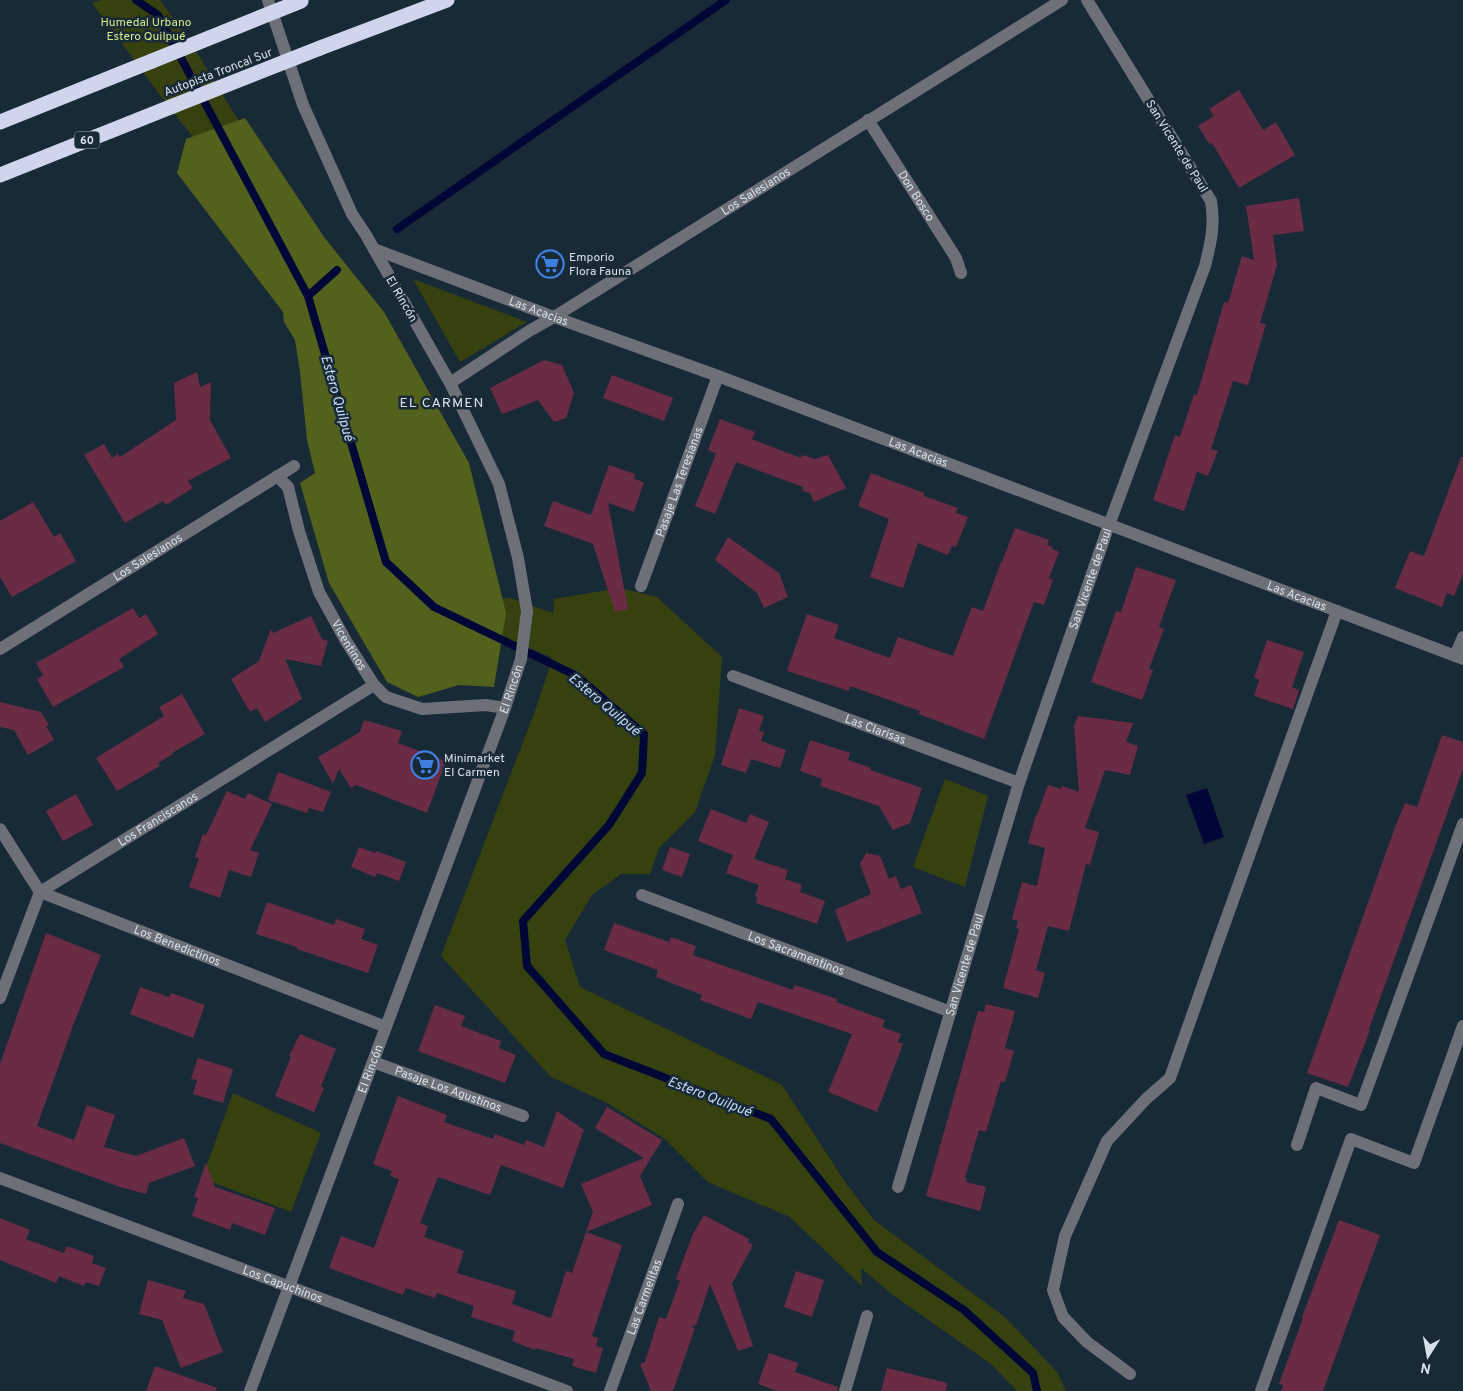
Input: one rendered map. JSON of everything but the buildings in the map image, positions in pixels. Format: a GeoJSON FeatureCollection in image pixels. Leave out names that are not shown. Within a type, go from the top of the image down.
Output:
{"type":"FeatureCollection","features":[{"type":"Feature","properties":{"kind":"highway"},"geometry":{"type":"LineString","coordinates":[[0,122],[302,0]]}},
{"type":"Feature","properties":{"kind":"highway","name":"Autopista Troncal Sur"},"geometry":{"type":"LineString","coordinates":[[0,175],[320,48],[447,0]]}},
{"type":"Feature","properties":{"kind":"street","name":"El Rincón"},"geometry":{"type":"LineString","coordinates":[[250,1391],[505,708],[521,659],[527,611],[518,558],[499,484],[450,383],[352,214],[303,105],[268,0]]}},
{"type":"Feature","properties":{"kind":"street","name":"Los Salesianos"},"geometry":{"type":"LineString","coordinates":[[450,383],[529,331],[1062,0]]}},
{"type":"Feature","properties":{"kind":"street","name":"San Vicente de Paul"},"geometry":{"type":"LineString","coordinates":[[898,1187],[1019,783],[1109,525],[1205,266],[1213,234],[1214,217],[1211,201],[1087,0]]}},
{"type":"Feature","properties":{"kind":"street","name":"Don Bosco"},"geometry":{"type":"LineString","coordinates":[[868,120],[956,258],[961,273]]}},
{"type":"Feature","properties":{"kind":"street","name":"Las Acacias"},"geometry":{"type":"LineString","coordinates":[[374,249],[718,376],[1459,658]]}},
{"type":"Feature","properties":{"kind":"street","name":"Pasaje Las Teresianas"},"geometry":{"type":"LineString","coordinates":[[641,586],[718,376]]}},
{"type":"Feature","properties":{"kind":"street","name":"Los Salesianos"},"geometry":{"type":"LineString","coordinates":[[0,649],[294,466]]}},
{"type":"Feature","properties":{"kind":"street","name":"Vicentinos"},"geometry":{"type":"LineString","coordinates":[[278,476],[288,487],[299,531],[319,592],[346,641],[374,685],[386,697],[422,709],[486,705],[505,708]]}},
{"type":"Feature","properties":{"kind":"street"},"geometry":{"type":"LineString","coordinates":[[1130,1374],[1087,1342],[1063,1317],[1053,1290],[1065,1236],[1107,1141],[1146,1099],[1170,1078],[1337,612]]}},
{"type":"Feature","properties":{"kind":"street"},"geometry":{"type":"LineString","coordinates":[[1459,658],[1463,637]]}},
{"type":"Feature","properties":{"kind":"street","name":"Las Clarisas"},"geometry":{"type":"LineString","coordinates":[[733,676],[1019,783]]}},
{"type":"Feature","properties":{"kind":"street","name":"Los Franciscanos"},"geometry":{"type":"LineString","coordinates":[[40,892],[374,685]]}},
{"type":"Feature","properties":{"kind":"street"},"geometry":{"type":"LineString","coordinates":[[1297,1145],[1316,1088],[1361,1104],[1463,824]]}},
{"type":"Feature","properties":{"kind":"street"},"geometry":{"type":"LineString","coordinates":[[0,829],[40,892],[0,998]]}},
{"type":"Feature","properties":{"kind":"street","name":"Los Benedictinos"},"geometry":{"type":"LineString","coordinates":[[40,892],[386,1027]]}},
{"type":"Feature","properties":{"kind":"street","name":"Los Sacramentinos"},"geometry":{"type":"LineString","coordinates":[[642,895],[951,1012]]}},
{"type":"Feature","properties":{"kind":"street"},"geometry":{"type":"LineString","coordinates":[[1261,1391],[1351,1138],[1414,1163],[1463,1026]]}},
{"type":"Feature","properties":{"kind":"street","name":"Pasaje Los Agustinos"},"geometry":{"type":"LineString","coordinates":[[373,1062],[523,1116]]}},
{"type":"Feature","properties":{"kind":"street","name":"Los Capuchinos"},"geometry":{"type":"LineString","coordinates":[[0,1178],[567,1391]]}},
{"type":"Feature","properties":{"kind":"street","name":"Las Carmelitas"},"geometry":{"type":"LineString","coordinates":[[610,1391],[678,1204]]}},
{"type":"Feature","properties":{"kind":"street"},"geometry":{"type":"LineString","coordinates":[[845,1391],[867,1316]]}},
{"type":"Feature","properties":{"kind":"green space","name":"Humedal Urbano Estero Quilpué"},"geometry":{"type":"Polygon","coordinates":[[[100,0],[160,0],[194,48],[245,131],[463,599],[510,598],[553,613],[554,599],[620,588],[657,597],[722,657],[715,755],[695,812],[659,848],[650,874],[621,874],[592,895],[565,940],[580,987],[782,1085],[847,1185],[874,1220],[1006,1318],[1057,1372],[1066,1391],[1017,1391],[991,1364],[893,1295],[861,1268],[862,1286],[790,1217],[708,1182],[665,1139],[607,1103],[551,1077],[441,956],[536,708],[551,657],[506,639],[465,639],[298,313],[203,150],[92,3],[100,0]]]}},
{"type":"Feature","properties":{"kind":"green space"},"geometry":{"type":"Polygon","coordinates":[[[245,118],[324,237],[384,312],[469,463],[506,613],[494,687],[459,685],[418,697],[387,682],[329,583],[300,483],[315,473],[307,440],[295,340],[284,322],[283,312],[177,173],[186,139],[245,118]]]}},
{"type":"Feature","properties":{"kind":"green space"},"geometry":{"type":"Polygon","coordinates":[[[413,279],[527,322],[460,362],[413,279]]]}},
{"type":"Feature","properties":{"kind":"green space"},"geometry":{"type":"Polygon","coordinates":[[[945,779],[988,796],[965,887],[913,867],[945,779]]]}},
{"type":"Feature","properties":{"kind":"green space"},"geometry":{"type":"Polygon","coordinates":[[[233,1093],[321,1133],[291,1212],[202,1178],[233,1093]]]}},
{"type":"Feature","properties":{"kind":"shaded area"},"geometry":{"type":"Polygon","coordinates":[[[1207,788],[1224,837],[1204,844],[1186,795],[1207,788]]]}},
{"type":"Feature","properties":{"kind":"waterway","name":"Estero Quilpué"},"geometry":{"type":"LineString","coordinates":[[136,0],[158,15],[308,296],[386,562],[434,607],[577,676],[644,734],[642,773],[609,825],[523,921],[527,966],[604,1054],[771,1119],[877,1252],[964,1310],[1033,1373],[1037,1391]]}},
{"type":"Feature","properties":{"kind":"waterway"},"geometry":{"type":"LineString","coordinates":[[397,229],[726,0]]}},
{"type":"Feature","properties":{"kind":"waterway"},"geometry":{"type":"LineString","coordinates":[[308,296],[337,270]]}},
{"type":"Feature","properties":{"kind":"place","name":"Emporio Flora Fauna"},"geometry":{"type":"Point","coordinates":[550,264]}},
{"type":"Feature","properties":{"kind":"place","name":"Minimarket El Carmen"},"geometry":{"type":"Point","coordinates":[425,765]}},
{"type":"Feature","properties":{"kind":"district","name":"EL CARMEN"},"geometry":{"type":"Point","coordinates":[442,402]}}]}
